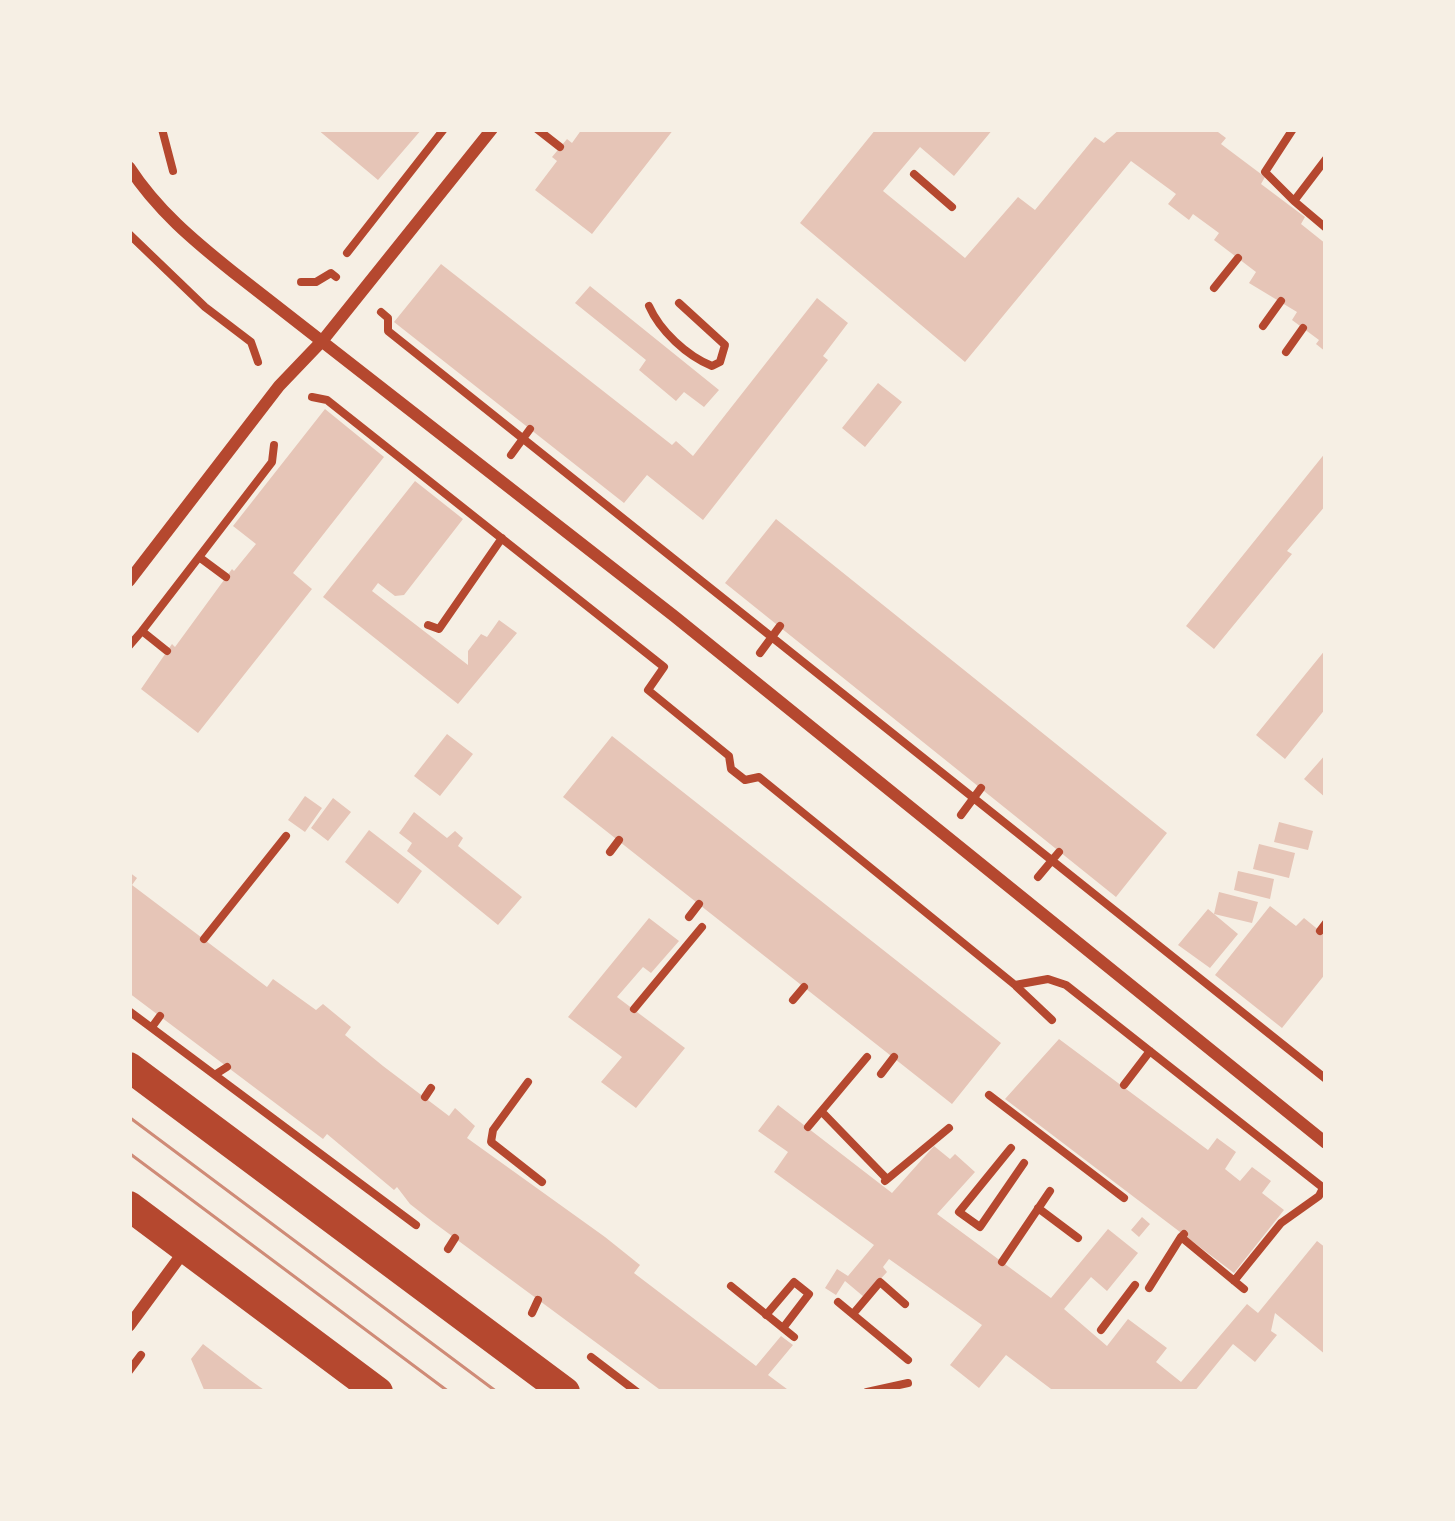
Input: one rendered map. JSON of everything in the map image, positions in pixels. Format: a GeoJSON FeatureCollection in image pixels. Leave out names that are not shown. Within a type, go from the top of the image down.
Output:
{"type":"FeatureCollection","features":[{"type":"Feature","properties":{"kind":"main road"},"geometry":{"type":"LineString","coordinates":[[129,1067],[565,1392]]}},
{"type":"Feature","properties":{"kind":"main road"},"geometry":{"type":"LineString","coordinates":[[129,1206],[378,1392]]}},
{"type":"Feature","properties":{"kind":"street"},"geometry":{"type":"LineString","coordinates":[[129,581],[279,386],[322,340],[492,129]]}},
{"type":"Feature","properties":{"kind":"street"},"geometry":{"type":"LineString","coordinates":[[129,166],[179,228],[674,616],[1326,1143]]}},
{"type":"Feature","properties":{"kind":"street"},"geometry":{"type":"LineString","coordinates":[[129,1326],[186,1248]]}},
{"type":"Feature","properties":{"kind":"path"},"geometry":{"type":"LineString","coordinates":[[162,129],[177,176]]}},
{"type":"Feature","properties":{"kind":"path"},"geometry":{"type":"LineString","coordinates":[[284,273],[305,284],[331,273],[444,129]]}},
{"type":"Feature","properties":{"kind":"path"},"geometry":{"type":"LineString","coordinates":[[537,129],[560,147]]}},
{"type":"Feature","properties":{"kind":"path"},"geometry":{"type":"LineString","coordinates":[[1293,129],[1265,172],[1290,201],[1326,228],[1320,239]]}},
{"type":"Feature","properties":{"kind":"path"},"geometry":{"type":"LineString","coordinates":[[1290,201],[1326,159]]}},
{"type":"Feature","properties":{"kind":"path"},"geometry":{"type":"LineString","coordinates":[[914,174],[952,207]]}},
{"type":"Feature","properties":{"kind":"path"},"geometry":{"type":"LineString","coordinates":[[129,234],[205,307],[250,341],[258,368],[298,404],[306,397],[327,400],[664,667],[648,690],[730,755],[731,769],[746,780],[759,777],[1016,985],[1052,1020]]}},
{"type":"Feature","properties":{"kind":"path"},"geometry":{"type":"LineString","coordinates":[[1214,289],[1238,258]]}},
{"type":"Feature","properties":{"kind":"path"},"geometry":{"type":"LineString","coordinates":[[331,273],[388,317],[388,331],[1326,1079]]}},
{"type":"Feature","properties":{"kind":"path"},"geometry":{"type":"LineString","coordinates":[[1263,326],[1281,301]]}},
{"type":"Feature","properties":{"kind":"path"},"geometry":{"type":"LineString","coordinates":[[649,306],[668,334],[700,360],[712,366],[719,362],[725,345],[679,303]]}},
{"type":"Feature","properties":{"kind":"path"},"geometry":{"type":"LineString","coordinates":[[1286,352],[1303,328]]}},
{"type":"Feature","properties":{"kind":"path"},"geometry":{"type":"LineString","coordinates":[[129,646],[272,462],[274,439]]}},
{"type":"Feature","properties":{"kind":"path"},"geometry":{"type":"LineString","coordinates":[[428,625],[439,629],[502,538]]}},
{"type":"Feature","properties":{"kind":"path"},"geometry":{"type":"LineString","coordinates":[[199,557],[226,577]]}},
{"type":"Feature","properties":{"kind":"path"},"geometry":{"type":"LineString","coordinates":[[142,631],[167,651]]}},
{"type":"Feature","properties":{"kind":"path"},"geometry":{"type":"LineString","coordinates":[[204,939],[286,836]]}},
{"type":"Feature","properties":{"kind":"path"},"geometry":{"type":"LineString","coordinates":[[610,852],[619,840]]}},
{"type":"Feature","properties":{"kind":"path"},"geometry":{"type":"LineString","coordinates":[[689,917],[699,904]]}},
{"type":"Feature","properties":{"kind":"path"},"geometry":{"type":"LineString","coordinates":[[634,1009],[702,927]]}},
{"type":"Feature","properties":{"kind":"path"},"geometry":{"type":"LineString","coordinates":[[1016,985],[1048,980],[1066,985],[1325,1189],[1280,1223],[1234,1281]]}},
{"type":"Feature","properties":{"kind":"path"},"geometry":{"type":"LineString","coordinates":[[793,1000],[804,986]]}},
{"type":"Feature","properties":{"kind":"path"},"geometry":{"type":"LineString","coordinates":[[152,1028],[160,1016]]}},
{"type":"Feature","properties":{"kind":"path"},"geometry":{"type":"LineString","coordinates":[[1124,1085],[1150,1051]]}},
{"type":"Feature","properties":{"kind":"path"},"geometry":{"type":"LineString","coordinates":[[808,1127],[867,1057]]}},
{"type":"Feature","properties":{"kind":"path"},"geometry":{"type":"LineString","coordinates":[[881,1074],[894,1057]]}},
{"type":"Feature","properties":{"kind":"path"},"geometry":{"type":"LineString","coordinates":[[216,1074],[227,1067]]}},
{"type":"Feature","properties":{"kind":"path"},"geometry":{"type":"LineString","coordinates":[[528,1082],[493,1130],[491,1142],[542,1182]]}},
{"type":"Feature","properties":{"kind":"path"},"geometry":{"type":"LineString","coordinates":[[989,1095],[1124,1198]]}},
{"type":"Feature","properties":{"kind":"path"},"geometry":{"type":"LineString","coordinates":[[822,1112],[886,1180],[949,1128]]}},
{"type":"Feature","properties":{"kind":"path"},"geometry":{"type":"LineString","coordinates":[[281,1124],[290,1113]]}},
{"type":"Feature","properties":{"kind":"path"},"geometry":{"type":"LineString","coordinates":[[1011,1148],[958,1212],[980,1227],[1024,1163]]}},
{"type":"Feature","properties":{"kind":"path"},"geometry":{"type":"LineString","coordinates":[[359,1182],[369,1169]]}},
{"type":"Feature","properties":{"kind":"path"},"geometry":{"type":"LineString","coordinates":[[1002,1262],[1050,1191]]}},
{"type":"Feature","properties":{"kind":"path"},"geometry":{"type":"LineString","coordinates":[[1038,1208],[1078,1238]]}},
{"type":"Feature","properties":{"kind":"path"},"geometry":{"type":"LineString","coordinates":[[1149,1288],[1182,1236],[1244,1289]]}},
{"type":"Feature","properties":{"kind":"path"},"geometry":{"type":"LineString","coordinates":[[448,1249],[455,1238]]}},
{"type":"Feature","properties":{"kind":"path"},"geometry":{"type":"LineString","coordinates":[[766,1315],[794,1282],[809,1294],[783,1328]]}},
{"type":"Feature","properties":{"kind":"path"},"geometry":{"type":"LineString","coordinates":[[853,1314],[880,1282],[905,1304]]}},
{"type":"Feature","properties":{"kind":"path"},"geometry":{"type":"LineString","coordinates":[[1101,1330],[1135,1285]]}},
{"type":"Feature","properties":{"kind":"path"},"geometry":{"type":"LineString","coordinates":[[731,1286],[794,1337]]}},
{"type":"Feature","properties":{"kind":"path"},"geometry":{"type":"LineString","coordinates":[[532,1313],[538,1300]]}},
{"type":"Feature","properties":{"kind":"path"},"geometry":{"type":"LineString","coordinates":[[838,1302],[908,1360]]}},
{"type":"Feature","properties":{"kind":"path"},"geometry":{"type":"LineString","coordinates":[[868,1392],[908,1383]]}},
{"type":"Feature","properties":{"kind":"building"},"geometry":{"type":"Polygon","coordinates":[[[317,129],[422,129],[378,180],[317,129]]]}},
{"type":"Feature","properties":{"kind":"building"},"geometry":{"type":"Polygon","coordinates":[[[582,129],[674,129],[592,234],[535,190],[557,161],[552,157],[582,129]]]}},
{"type":"Feature","properties":{"kind":"building"},"geometry":{"type":"Polygon","coordinates":[[[876,129],[993,129],[954,176],[920,147],[883,191],[965,258],[1018,197],[1035,210],[1095,137],[1104,143],[1120,129],[1214,129],[1226,138],[1221,144],[1265,177],[1261,184],[1305,217],[1301,224],[1326,244],[1326,352],[1316,344],[1319,340],[1292,320],[1297,312],[1249,283],[1256,272],[1214,240],[1219,233],[1193,214],[1189,220],[1168,204],[1176,194],[1131,161],[965,362],[800,223],[876,129]]]}},
{"type":"Feature","properties":{"kind":"building"},"geometry":{"type":"Polygon","coordinates":[[[441,264],[672,445],[676,441],[693,456],[817,298],[848,323],[823,356],[828,360],[703,520],[647,475],[624,503],[394,322],[441,264]]]}},
{"type":"Feature","properties":{"kind":"building"},"geometry":{"type":"Polygon","coordinates":[[[590,286],[719,390],[704,407],[684,392],[676,401],[639,370],[646,360],[575,303],[590,286]]]}},
{"type":"Feature","properties":{"kind":"building"},"geometry":{"type":"Polygon","coordinates":[[[878,383],[902,402],[865,447],[842,428],[878,383]]]}},
{"type":"Feature","properties":{"kind":"building"},"geometry":{"type":"Polygon","coordinates":[[[325,409],[384,457],[293,573],[312,589],[198,733],[141,689],[172,644],[175,647],[256,544],[233,526],[325,409]]]}},
{"type":"Feature","properties":{"kind":"building"},"geometry":{"type":"Polygon","coordinates":[[[1326,452],[1326,505],[1214,649],[1186,626],[1326,452]]]}},
{"type":"Feature","properties":{"kind":"building"},"geometry":{"type":"Polygon","coordinates":[[[415,481],[463,519],[404,595],[395,596],[378,583],[372,591],[468,665],[468,651],[499,620],[517,633],[458,704],[323,597],[415,481]]]}},
{"type":"Feature","properties":{"kind":"building"},"geometry":{"type":"Polygon","coordinates":[[[776,519],[1167,833],[1116,897],[725,583],[776,519]]]}},
{"type":"Feature","properties":{"kind":"building"},"geometry":{"type":"Polygon","coordinates":[[[1326,649],[1326,708],[1285,759],[1256,735],[1326,649]]]}},
{"type":"Feature","properties":{"kind":"building"},"geometry":{"type":"Polygon","coordinates":[[[447,734],[473,754],[440,796],[414,776],[447,734]]]}},
{"type":"Feature","properties":{"kind":"building"},"geometry":{"type":"Polygon","coordinates":[[[612,736],[1001,1043],[952,1104],[563,797],[612,736]]]}},
{"type":"Feature","properties":{"kind":"building"},"geometry":{"type":"Polygon","coordinates":[[[1326,754],[1326,798],[1304,779],[1326,754]]]}},
{"type":"Feature","properties":{"kind":"building"},"geometry":{"type":"Polygon","coordinates":[[[305,796],[322,808],[305,832],[288,820],[305,796]]]}},
{"type":"Feature","properties":{"kind":"building"},"geometry":{"type":"Polygon","coordinates":[[[333,798],[351,812],[328,841],[311,828],[333,798]]]}},
{"type":"Feature","properties":{"kind":"building"},"geometry":{"type":"Polygon","coordinates":[[[414,812],[447,838],[455,831],[463,838],[458,846],[522,897],[498,925],[407,851],[412,843],[399,833],[414,812]]]}},
{"type":"Feature","properties":{"kind":"building"},"geometry":{"type":"Polygon","coordinates":[[[1279,822],[1313,831],[1308,850],[1274,842],[1279,822]]]}},
{"type":"Feature","properties":{"kind":"building"},"geometry":{"type":"Polygon","coordinates":[[[369,830],[422,871],[398,904],[345,862],[369,830]]]}},
{"type":"Feature","properties":{"kind":"building"},"geometry":{"type":"Polygon","coordinates":[[[1259,844],[1295,853],[1289,878],[1253,869],[1259,844]]]}},
{"type":"Feature","properties":{"kind":"building"},"geometry":{"type":"Polygon","coordinates":[[[1238,871],[1274,879],[1270,899],[1234,890],[1238,871]]]}},
{"type":"Feature","properties":{"kind":"building"},"geometry":{"type":"Polygon","coordinates":[[[129,872],[137,878],[132,885],[267,987],[273,979],[316,1010],[323,1004],[351,1027],[345,1035],[383,1066],[449,1116],[455,1108],[475,1126],[467,1138],[605,1237],[640,1265],[634,1273],[756,1366],[781,1336],[793,1345],[768,1375],[791,1392],[663,1392],[433,1222],[397,1187],[394,1190],[327,1134],[323,1139],[129,993],[129,872]]]}},
{"type":"Feature","properties":{"kind":"building"},"geometry":{"type":"Polygon","coordinates":[[[1219,892],[1258,902],[1252,923],[1214,914],[1219,892]]]}},
{"type":"Feature","properties":{"kind":"building"},"geometry":{"type":"Polygon","coordinates":[[[1270,906],[1296,926],[1304,918],[1326,936],[1326,973],[1282,1028],[1215,975],[1270,906]]]}},
{"type":"Feature","properties":{"kind":"building"},"geometry":{"type":"Polygon","coordinates":[[[1208,909],[1238,934],[1210,968],[1178,945],[1208,909]]]}},
{"type":"Feature","properties":{"kind":"building"},"geometry":{"type":"Polygon","coordinates":[[[649,918],[679,941],[651,973],[643,967],[617,997],[685,1048],[636,1108],[601,1082],[622,1057],[568,1017],[649,918]]]}},
{"type":"Feature","properties":{"kind":"building"},"geometry":{"type":"Polygon","coordinates":[[[1059,1039],[1208,1150],[1217,1138],[1236,1152],[1225,1169],[1240,1181],[1252,1167],[1271,1181],[1262,1193],[1284,1210],[1234,1273],[1005,1099],[1059,1039]]]}},
{"type":"Feature","properties":{"kind":"building"},"geometry":{"type":"Polygon","coordinates":[[[778,1105],[892,1193],[934,1146],[950,1159],[955,1154],[975,1172],[937,1214],[1051,1298],[1108,1229],[1138,1253],[1107,1291],[1091,1277],[1064,1309],[1107,1346],[1128,1319],[1167,1348],[1156,1362],[1181,1382],[1247,1304],[1258,1313],[1317,1241],[1326,1248],[1326,1355],[1275,1313],[1271,1331],[1277,1335],[1255,1362],[1233,1344],[1194,1392],[1055,1392],[1006,1355],[979,1388],[950,1365],[982,1325],[889,1259],[883,1267],[887,1272],[864,1297],[845,1281],[836,1295],[825,1288],[837,1269],[848,1276],[874,1245],[774,1172],[788,1152],[758,1131],[778,1105]]]}},
{"type":"Feature","properties":{"kind":"building"},"geometry":{"type":"Polygon","coordinates":[[[1142,1217],[1150,1224],[1139,1237],[1131,1230],[1142,1217]]]}},
{"type":"Feature","properties":{"kind":"building"},"geometry":{"type":"Polygon","coordinates":[[[203,1344],[267,1392],[205,1392],[191,1359],[203,1344]]]}},
{"type":"Feature","properties":{"kind":"tram line"},"geometry":{"type":"LineString","coordinates":[[129,1117],[497,1392]]}},
{"type":"Feature","properties":{"kind":"tram line"},"geometry":{"type":"LineString","coordinates":[[129,1153],[449,1392]]}}]}
